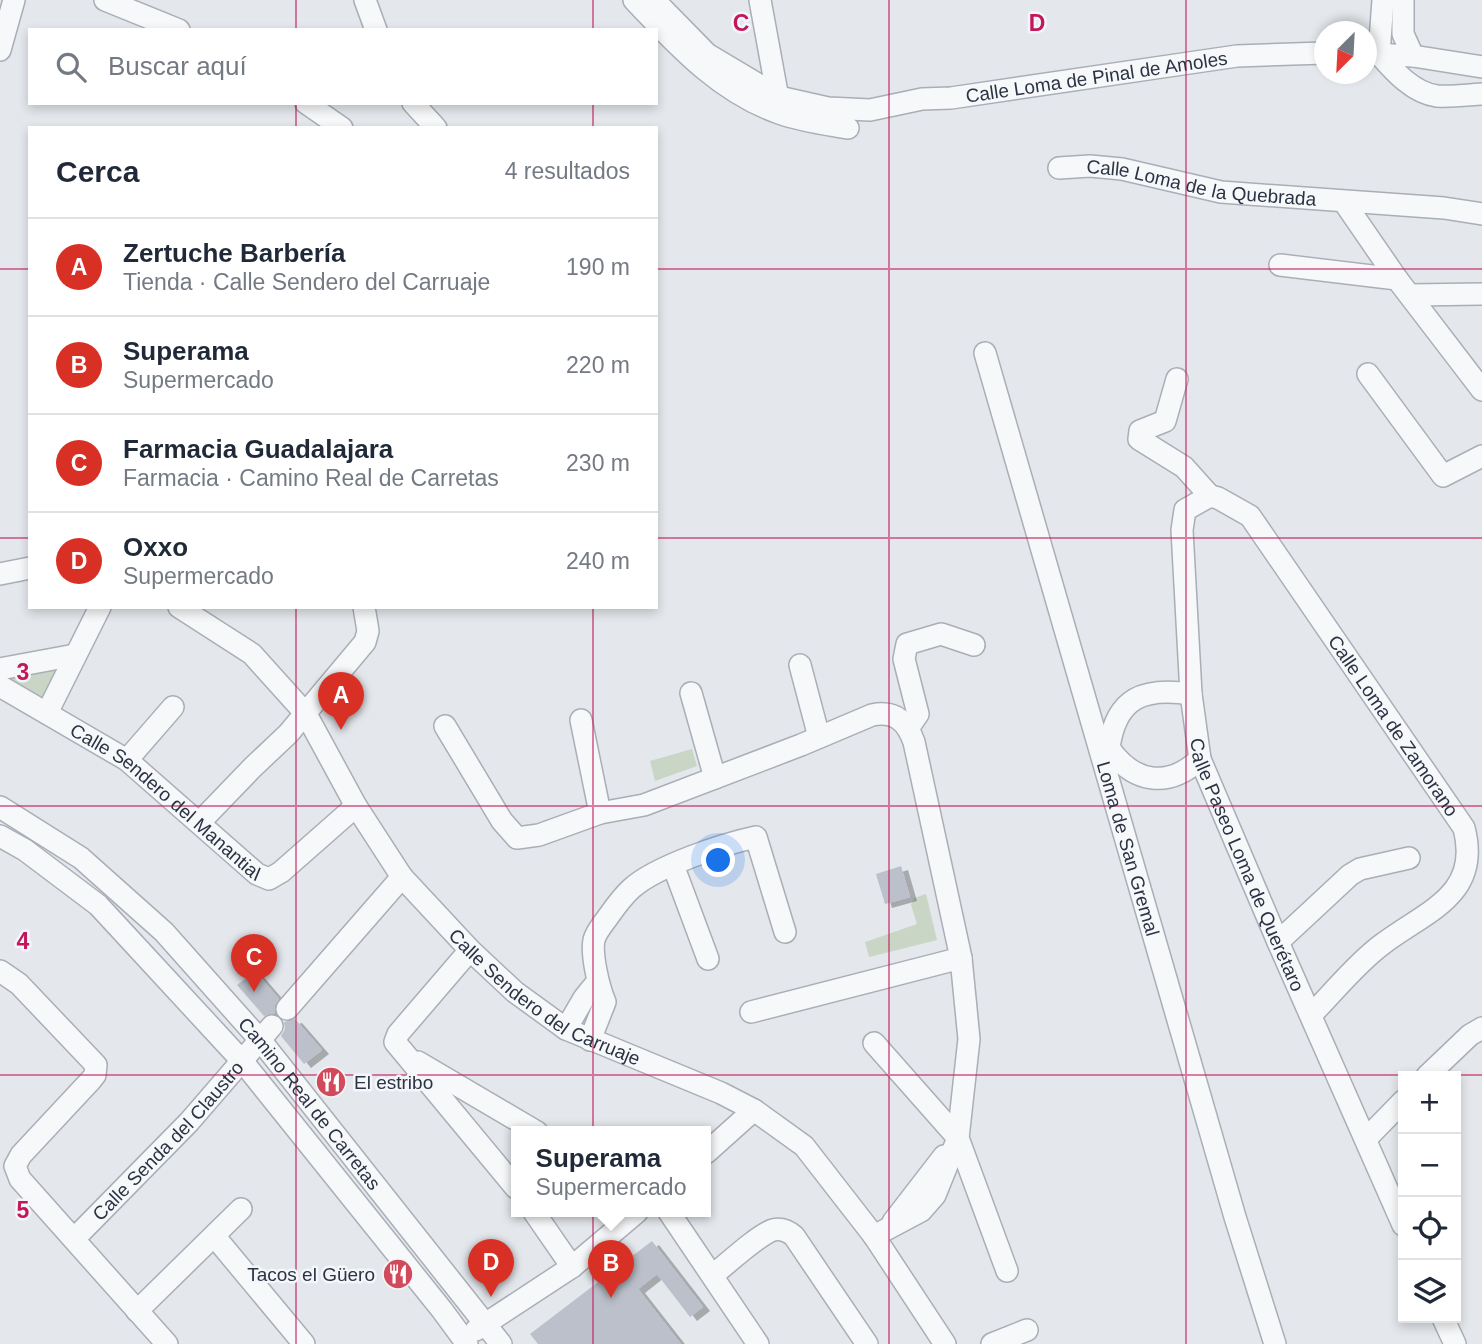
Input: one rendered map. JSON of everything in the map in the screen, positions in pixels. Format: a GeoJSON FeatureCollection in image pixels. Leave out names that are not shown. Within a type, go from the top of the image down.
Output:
{"type":"FeatureCollection","features":[{"type":"Feature","properties":{"kind":"street"},"geometry":{"type":"LineString","coordinates":[[0,50],[14,0]]}},
{"type":"Feature","properties":{"kind":"street"},"geometry":{"type":"LineString","coordinates":[[105,0],[174,28]]}},
{"type":"Feature","properties":{"kind":"street"},"geometry":{"type":"LineString","coordinates":[[365,0],[375,28]]}},
{"type":"Feature","properties":{"kind":"street"},"geometry":{"type":"LineString","coordinates":[[634,0],[690,57],[720,82],[752,102],[779,105]]}},
{"type":"Feature","properties":{"kind":"street"},"geometry":{"type":"LineString","coordinates":[[654,0],[707,54],[779,105]]}},
{"type":"Feature","properties":{"kind":"street"},"geometry":{"type":"LineString","coordinates":[[760,0],[779,105]]}},
{"type":"Feature","properties":{"kind":"street"},"geometry":{"type":"LineString","coordinates":[[1377,32],[1383,0]]}},
{"type":"Feature","properties":{"kind":"street"},"geometry":{"type":"LineString","coordinates":[[1403,0],[1403,34],[1413,56]]}},
{"type":"Feature","properties":{"kind":"street","name":"Calle Loma de Pinal de Amoles"},"geometry":{"type":"LineString","coordinates":[[779,105],[841,115],[922,99],[951,98],[1237,56],[1314,53]]}},
{"type":"Feature","properties":{"kind":"street"},"geometry":{"type":"LineString","coordinates":[[1377,54],[1413,56],[1482,67]]}},
{"type":"Feature","properties":{"kind":"street"},"geometry":{"type":"LineString","coordinates":[[1377,57],[1412,86],[1435,96],[1482,94]]}},
{"type":"Feature","properties":{"kind":"street"},"geometry":{"type":"LineString","coordinates":[[309,105],[339,126]]}},
{"type":"Feature","properties":{"kind":"street"},"geometry":{"type":"LineString","coordinates":[[415,105],[434,126]]}},
{"type":"Feature","properties":{"kind":"street","name":"Calle Loma de la Quebrada"},"geometry":{"type":"LineString","coordinates":[[1059,168],[1090,166],[1122,169],[1221,192],[1444,208],[1482,214]]}},
{"type":"Feature","properties":{"kind":"street"},"geometry":{"type":"LineString","coordinates":[[1345,202],[1403,287],[1482,390]]}},
{"type":"Feature","properties":{"kind":"street"},"geometry":{"type":"LineString","coordinates":[[1280,265],[1403,287],[1482,294]]}},
{"type":"Feature","properties":{"kind":"street","name":"Loma de San Gremal"},"geometry":{"type":"LineString","coordinates":[[985,353],[1104,748],[1231,1204],[1275,1344]]}},
{"type":"Feature","properties":{"kind":"street"},"geometry":{"type":"LineString","coordinates":[[1368,374],[1443,476],[1482,456]]}},
{"type":"Feature","properties":{"kind":"street"},"geometry":{"type":"LineString","coordinates":[[1177,379],[1165,421],[1140,431],[1139,439],[1184,467],[1210,496]]}},
{"type":"Feature","properties":{"kind":"street","name":"Calle Paseo Loma de Querétaro"},"geometry":{"type":"LineString","coordinates":[[1210,496],[1185,510],[1182,530],[1191,694],[1200,759],[1398,1213]]}},
{"type":"Feature","properties":{"kind":"street","name":"Calle Loma de Zamorano"},"geometry":{"type":"LineString","coordinates":[[1210,496],[1250,516],[1464,828],[1471,845],[1471,864],[1466,880],[1455,896],[1379,946],[1311,1015]]}},
{"type":"Feature","properties":{"kind":"street"},"geometry":{"type":"LineString","coordinates":[[0,574],[28,568]]}},
{"type":"Feature","properties":{"kind":"street"},"geometry":{"type":"LineString","coordinates":[[47,713],[99,609]]}},
{"type":"Feature","properties":{"kind":"street","name":"Calle Sendero del Carruaje"},"geometry":{"type":"LineString","coordinates":[[182,609],[252,654],[306,714],[356,806],[402,877],[470,950],[514,992],[566,1029],[721,1093],[754,1110],[804,1146],[881,1233],[945,1344]]}},
{"type":"Feature","properties":{"kind":"street"},"geometry":{"type":"LineString","coordinates":[[200,822],[306,714],[365,642],[368,631],[364,609]]}},
{"type":"Feature","properties":{"kind":"street"},"geometry":{"type":"LineString","coordinates":[[909,727],[918,714],[904,659],[907,644],[940,635],[974,645]]}},
{"type":"Feature","properties":{"kind":"street"},"geometry":{"type":"LineString","coordinates":[[0,669],[75,656]]}},
{"type":"Feature","properties":{"kind":"street"},"geometry":{"type":"LineString","coordinates":[[800,665],[820,737]]}},
{"type":"Feature","properties":{"kind":"street","name":"Calle Sendero del Manantial"},"geometry":{"type":"LineString","coordinates":[[0,686],[127,760],[257,874],[269,879],[281,872],[356,806]]}},
{"type":"Feature","properties":{"kind":"street"},"geometry":{"type":"LineString","coordinates":[[1191,694],[1171,691],[1136,697],[1116,718],[1104,748],[1135,774],[1152,778],[1161,779],[1189,770],[1200,759]]}},
{"type":"Feature","properties":{"kind":"street"},"geometry":{"type":"LineString","coordinates":[[691,693],[715,778]]}},
{"type":"Feature","properties":{"kind":"street"},"geometry":{"type":"LineString","coordinates":[[127,760],[173,707]]}},
{"type":"Feature","properties":{"kind":"street"},"geometry":{"type":"LineString","coordinates":[[445,726],[502,821],[517,838],[539,835],[600,813],[644,805],[882,713],[897,716],[909,727],[961,958],[969,1039],[958,1138],[919,1185],[912,1199],[881,1233]]}},
{"type":"Feature","properties":{"kind":"street"},"geometry":{"type":"LineString","coordinates":[[581,720],[600,813]]}},
{"type":"Feature","properties":{"kind":"street","name":"Camino Real de Carretas"},"geometry":{"type":"LineString","coordinates":[[0,807],[81,858],[164,932],[266,1034],[501,1344]]}},
{"type":"Feature","properties":{"kind":"street","name":"Camino Real de Carretas"},"geometry":{"type":"LineString","coordinates":[[0,836],[25,850],[98,905],[243,1062],[434,1299],[465,1342]]}},
{"type":"Feature","properties":{"kind":"street"},"geometry":{"type":"LineString","coordinates":[[590,1040],[605,1007],[597,982],[594,942],[617,904],[632,887],[673,865],[756,837],[785,932]]}},
{"type":"Feature","properties":{"kind":"street"},"geometry":{"type":"LineString","coordinates":[[1278,942],[1350,875],[1360,869],[1409,858]]}},
{"type":"Feature","properties":{"kind":"street"},"geometry":{"type":"LineString","coordinates":[[673,865],[708,959]]}},
{"type":"Feature","properties":{"kind":"street"},"geometry":{"type":"LineString","coordinates":[[287,1009],[402,877]]}},
{"type":"Feature","properties":{"kind":"street"},"geometry":{"type":"LineString","coordinates":[[470,950],[398,1034],[395,1042],[511,1181]]}},
{"type":"Feature","properties":{"kind":"street"},"geometry":{"type":"LineString","coordinates":[[751,1012],[961,958]]}},
{"type":"Feature","properties":{"kind":"street"},"geometry":{"type":"LineString","coordinates":[[0,971],[19,984],[96,1065],[95,1075],[21,1155],[15,1166],[20,1179],[167,1344]]}},
{"type":"Feature","properties":{"kind":"street"},"geometry":{"type":"LineString","coordinates":[[566,1029],[597,982]]}},
{"type":"Feature","properties":{"kind":"street"},"geometry":{"type":"LineString","coordinates":[[1432,1071],[1470,1034],[1482,1028]]}},
{"type":"Feature","properties":{"kind":"street","name":"Calle Senda del Claustro"},"geometry":{"type":"LineString","coordinates":[[74,1239],[189,1122],[266,1034]]}},
{"type":"Feature","properties":{"kind":"street"},"geometry":{"type":"LineString","coordinates":[[874,1043],[958,1138],[1007,1271]]}},
{"type":"Feature","properties":{"kind":"street"},"geometry":{"type":"LineString","coordinates":[[404,1053],[527,1126]]}},
{"type":"Feature","properties":{"kind":"street"},"geometry":{"type":"LineString","coordinates":[[1366,1139],[1398,1106]]}},
{"type":"Feature","properties":{"kind":"street"},"geometry":{"type":"LineString","coordinates":[[711,1148],[754,1110]]}},
{"type":"Feature","properties":{"kind":"street"},"geometry":{"type":"LineString","coordinates":[[137,1311],[241,1209]]}},
{"type":"Feature","properties":{"kind":"street"},"geometry":{"type":"LineString","coordinates":[[538,1217],[572,1266]]}},
{"type":"Feature","properties":{"kind":"street"},"geometry":{"type":"LineString","coordinates":[[465,1342],[486,1324],[572,1266],[631,1217]]}},
{"type":"Feature","properties":{"kind":"street"},"geometry":{"type":"LineString","coordinates":[[672,1217],[758,1344]]}},
{"type":"Feature","properties":{"kind":"street"},"geometry":{"type":"LineString","coordinates":[[713,1275],[766,1234],[776,1229],[788,1231],[867,1344]]}},
{"type":"Feature","properties":{"kind":"street"},"geometry":{"type":"LineString","coordinates":[[215,1237],[304,1344]]}},
{"type":"Feature","properties":{"kind":"street"},"geometry":{"type":"LineString","coordinates":[[1445,1323],[1455,1344]]}},
{"type":"Feature","properties":{"kind":"street"},"geometry":{"type":"LineString","coordinates":[[992,1344],[1027,1330]]}},
{"type":"Feature","properties":{"kind":"green space"},"geometry":{"type":"Polygon","coordinates":[[[75,655],[47,713],[0,686],[14,667],[75,655]]]}},
{"type":"Feature","properties":{"kind":"green space"},"geometry":{"type":"Polygon","coordinates":[[[692,749],[697,766],[655,781],[650,761],[692,749]]]}},
{"type":"Feature","properties":{"kind":"green space"},"geometry":{"type":"Polygon","coordinates":[[[926,894],[937,940],[869,957],[865,942],[917,924],[911,905],[914,898],[926,894]]]}},
{"type":"Feature","properties":{"kind":"building"},"geometry":{"type":"Polygon","coordinates":[[[901,866],[910,897],[885,904],[876,874],[901,866]]]}},
{"type":"Feature","properties":{"kind":"building"},"geometry":{"type":"Polygon","coordinates":[[[255,971],[279,999],[274,1006],[275,1013],[264,1016],[237,985],[255,971]]]}},
{"type":"Feature","properties":{"kind":"building"},"geometry":{"type":"Polygon","coordinates":[[[295,1019],[322,1050],[304,1064],[281,1036],[285,1029],[284,1022],[295,1019]]]}},
{"type":"Feature","properties":{"kind":"building"},"geometry":{"type":"Polygon","coordinates":[[[652,1241],[703,1307],[690,1317],[657,1274],[638,1289],[681,1344],[538,1344],[530,1334],[652,1241]]]}},
{"type":"Feature","properties":{"kind":"place","name":"Zertuche Barbería"},"geometry":{"type":"Point","coordinates":[341,730]}},
{"type":"Feature","properties":{"kind":"place","name":"Farmacia Guadalajara"},"geometry":{"type":"Point","coordinates":[254,992]}},
{"type":"Feature","properties":{"kind":"place","name":"El estribo"},"geometry":{"type":"Point","coordinates":[331,1082]}},
{"type":"Feature","properties":{"kind":"place","name":"Tacos el Güero"},"geometry":{"type":"Point","coordinates":[398,1274]}},
{"type":"Feature","properties":{"kind":"place","name":"Oxxo"},"geometry":{"type":"Point","coordinates":[491,1297]}},
{"type":"Feature","properties":{"kind":"place","name":"Superama"},"geometry":{"type":"Point","coordinates":[611,1298]}}]}
